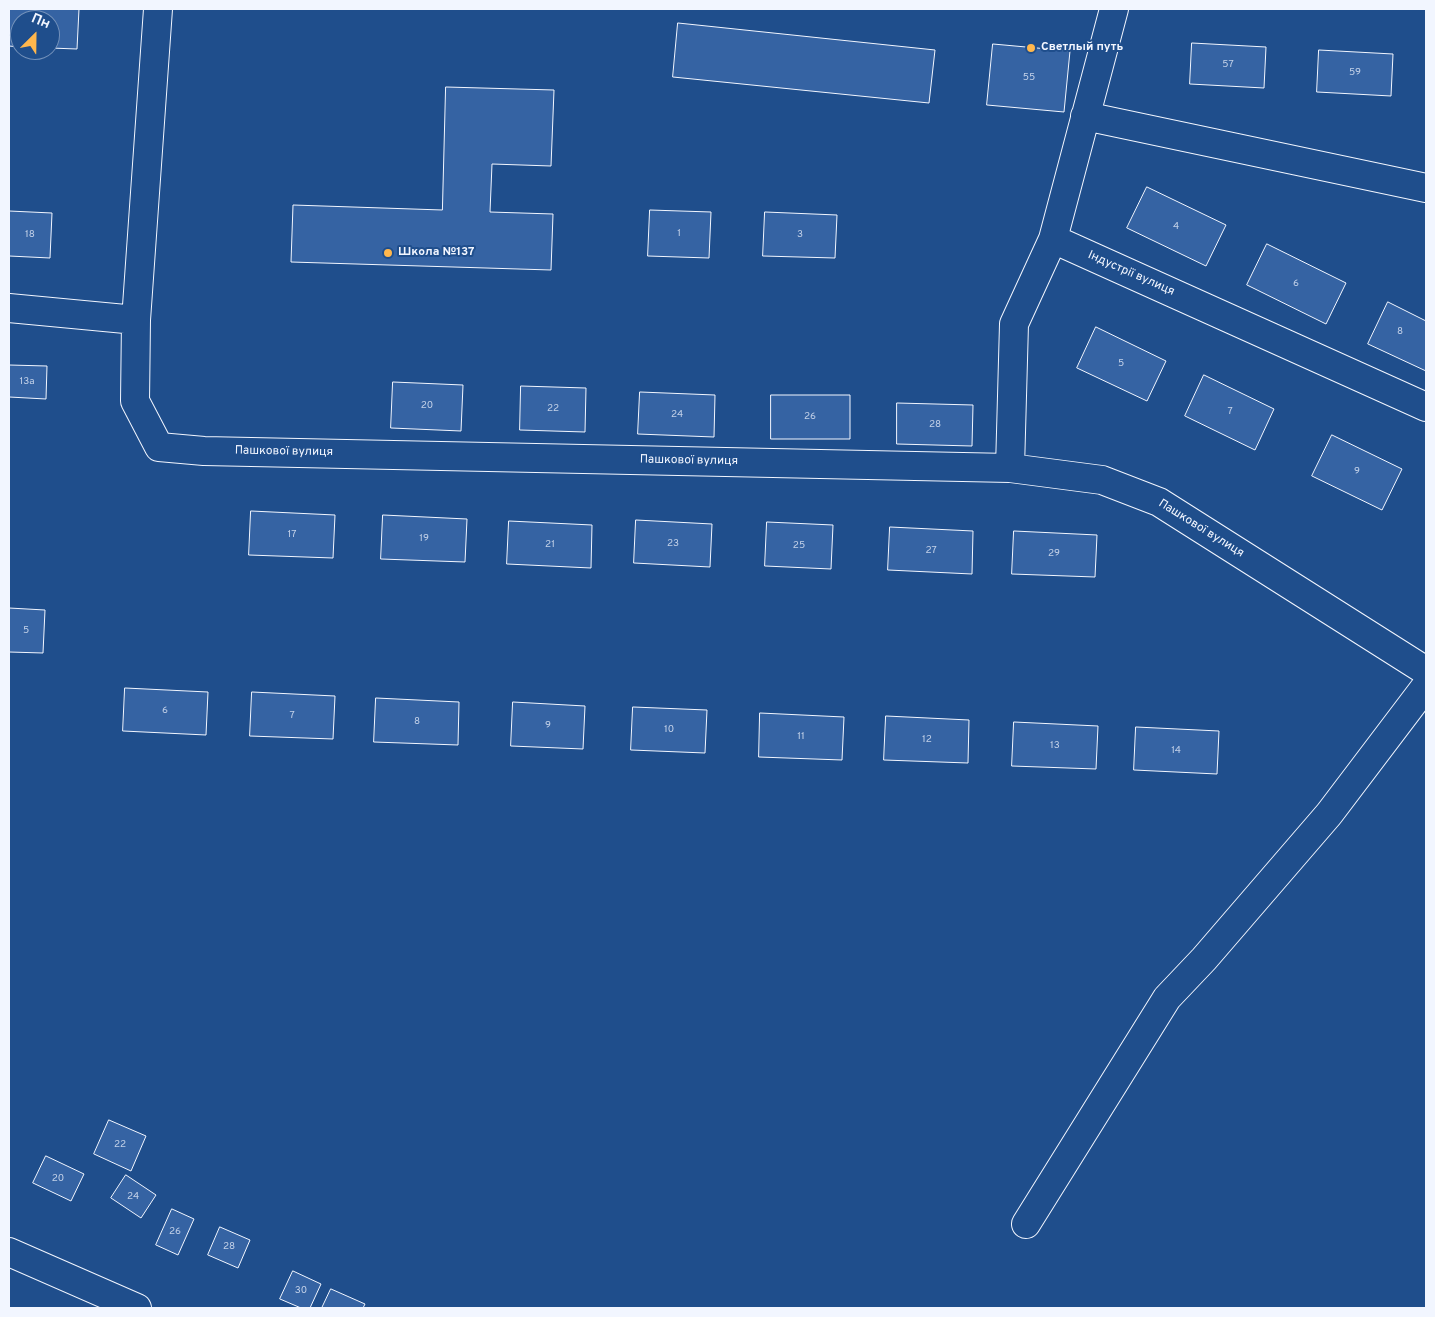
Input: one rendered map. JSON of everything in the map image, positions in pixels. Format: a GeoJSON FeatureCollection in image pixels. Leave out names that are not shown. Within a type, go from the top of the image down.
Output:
{"type":"FeatureCollection","features":[{"type":"Feature","properties":{"kind":"street"},"geometry":{"type":"LineString","coordinates":[[9,308],[136,320],[158,9]]}},
{"type":"Feature","properties":{"kind":"street"},"geometry":{"type":"LineString","coordinates":[[1010,468],[1014,324],[1052,239],[1114,9]]}},
{"type":"Feature","properties":{"kind":"street"},"geometry":{"type":"LineString","coordinates":[[1085,116],[1426,188]]}},
{"type":"Feature","properties":{"kind":"street","name":"Індустрії вулиця"},"geometry":{"type":"LineString","coordinates":[[1052,239],[1426,407]]}},
{"type":"Feature","properties":{"kind":"street","name":"Пашкової вулиця"},"geometry":{"type":"LineString","coordinates":[[136,320],[135,401],[159,447],[204,451],[1010,468],[1102,480],[1159,502],[1426,671]]}},
{"type":"Feature","properties":{"kind":"street"},"geometry":{"type":"LineString","coordinates":[[1026,1224],[1167,998],[1204,959],[1330,814],[1426,686]]}},
{"type":"Feature","properties":{"kind":"street"},"geometry":{"type":"LineString","coordinates":[[9,1252],[137,1308]]}},
{"type":"Feature","properties":{"kind":"building"},"geometry":{"type":"Polygon","coordinates":[[[9,9],[79,9],[77,49],[60,48],[60,10],[10,10],[9,46],[9,9]]]}},
{"type":"Feature","properties":{"kind":"building"},"geometry":{"type":"Polygon","coordinates":[[[678,23],[935,50],[929,103],[673,77],[678,23]]]}},
{"type":"Feature","properties":{"kind":"building"},"geometry":{"type":"Polygon","coordinates":[[[1192,43],[1266,47],[1264,88],[1190,84],[1192,43]]]}},
{"type":"Feature","properties":{"kind":"building"},"geometry":{"type":"Polygon","coordinates":[[[993,44],[1070,51],[1064,112],[987,105],[993,44]]]}},
{"type":"Feature","properties":{"kind":"building"},"geometry":{"type":"Polygon","coordinates":[[[1319,50],[1393,54],[1391,96],[1317,92],[1319,50]]]}},
{"type":"Feature","properties":{"kind":"building"},"geometry":{"type":"Polygon","coordinates":[[[446,87],[554,90],[551,166],[492,164],[490,212],[553,214],[551,270],[291,262],[293,205],[442,210],[446,87]]]}},
{"type":"Feature","properties":{"kind":"building"},"geometry":{"type":"Polygon","coordinates":[[[1147,187],[1226,225],[1206,266],[1127,228],[1147,187]]]}},
{"type":"Feature","properties":{"kind":"building"},"geometry":{"type":"Polygon","coordinates":[[[650,210],[711,212],[709,258],[648,256],[650,210]]]}},
{"type":"Feature","properties":{"kind":"building"},"geometry":{"type":"Polygon","coordinates":[[[9,211],[52,213],[50,258],[9,256],[9,211]]]}},
{"type":"Feature","properties":{"kind":"building"},"geometry":{"type":"Polygon","coordinates":[[[765,212],[837,215],[835,258],[763,256],[765,212]]]}},
{"type":"Feature","properties":{"kind":"building"},"geometry":{"type":"Polygon","coordinates":[[[1267,244],[1346,283],[1326,324],[1247,285],[1267,244]]]}},
{"type":"Feature","properties":{"kind":"building"},"geometry":{"type":"Polygon","coordinates":[[[1388,302],[1426,321],[1426,371],[1368,344],[1388,302]]]}},
{"type":"Feature","properties":{"kind":"building"},"geometry":{"type":"Polygon","coordinates":[[[1096,327],[1166,361],[1147,401],[1077,368],[1096,327]]]}},
{"type":"Feature","properties":{"kind":"building"},"geometry":{"type":"Polygon","coordinates":[[[9,365],[47,366],[46,399],[9,397],[9,365]]]}},
{"type":"Feature","properties":{"kind":"building"},"geometry":{"type":"Polygon","coordinates":[[[1204,375],[1274,409],[1255,450],[1185,416],[1204,375]]]}},
{"type":"Feature","properties":{"kind":"building"},"geometry":{"type":"Polygon","coordinates":[[[393,382],[463,385],[461,431],[391,428],[393,382]]]}},
{"type":"Feature","properties":{"kind":"building"},"geometry":{"type":"Polygon","coordinates":[[[521,386],[586,388],[585,432],[520,430],[521,386]]]}},
{"type":"Feature","properties":{"kind":"building"},"geometry":{"type":"Polygon","coordinates":[[[640,392],[715,395],[714,437],[638,434],[640,392]]]}},
{"type":"Feature","properties":{"kind":"building"},"geometry":{"type":"Polygon","coordinates":[[[771,395],[850,395],[850,439],[771,439],[771,395]]]}},
{"type":"Feature","properties":{"kind":"building"},"geometry":{"type":"Polygon","coordinates":[[[897,403],[973,405],[972,446],[897,444],[897,403]]]}},
{"type":"Feature","properties":{"kind":"building"},"geometry":{"type":"Polygon","coordinates":[[[1332,435],[1402,469],[1382,510],[1312,476],[1332,435]]]}},
{"type":"Feature","properties":{"kind":"building"},"geometry":{"type":"Polygon","coordinates":[[[251,511],[335,515],[333,558],[249,555],[251,511]]]}},
{"type":"Feature","properties":{"kind":"building"},"geometry":{"type":"Polygon","coordinates":[[[383,515],[467,519],[465,562],[381,559],[383,515]]]}},
{"type":"Feature","properties":{"kind":"building"},"geometry":{"type":"Polygon","coordinates":[[[636,520],[712,524],[710,567],[634,563],[636,520]]]}},
{"type":"Feature","properties":{"kind":"building"},"geometry":{"type":"Polygon","coordinates":[[[509,521],[592,525],[591,568],[507,564],[509,521]]]}},
{"type":"Feature","properties":{"kind":"building"},"geometry":{"type":"Polygon","coordinates":[[[767,522],[833,525],[831,569],[765,566],[767,522]]]}},
{"type":"Feature","properties":{"kind":"building"},"geometry":{"type":"Polygon","coordinates":[[[890,527],[973,531],[972,574],[888,570],[890,527]]]}},
{"type":"Feature","properties":{"kind":"building"},"geometry":{"type":"Polygon","coordinates":[[[1014,531],[1097,535],[1095,577],[1012,574],[1014,531]]]}},
{"type":"Feature","properties":{"kind":"building"},"geometry":{"type":"Polygon","coordinates":[[[9,608],[45,610],[43,653],[9,652],[9,608]]]}},
{"type":"Feature","properties":{"kind":"building"},"geometry":{"type":"Polygon","coordinates":[[[125,688],[208,692],[206,735],[123,731],[125,688]]]}},
{"type":"Feature","properties":{"kind":"building"},"geometry":{"type":"Polygon","coordinates":[[[252,692],[335,696],[333,739],[250,736],[252,692]]]}},
{"type":"Feature","properties":{"kind":"building"},"geometry":{"type":"Polygon","coordinates":[[[376,698],[459,702],[458,745],[374,742],[376,698]]]}},
{"type":"Feature","properties":{"kind":"building"},"geometry":{"type":"Polygon","coordinates":[[[513,702],[585,706],[583,749],[511,746],[513,702]]]}},
{"type":"Feature","properties":{"kind":"building"},"geometry":{"type":"Polygon","coordinates":[[[633,707],[707,710],[705,753],[631,750],[633,707]]]}},
{"type":"Feature","properties":{"kind":"building"},"geometry":{"type":"Polygon","coordinates":[[[760,713],[844,717],[842,760],[759,757],[760,713]]]}},
{"type":"Feature","properties":{"kind":"building"},"geometry":{"type":"Polygon","coordinates":[[[886,716],[969,720],[968,763],[884,760],[886,716]]]}},
{"type":"Feature","properties":{"kind":"building"},"geometry":{"type":"Polygon","coordinates":[[[1014,722],[1098,726],[1096,769],[1012,766],[1014,722]]]}},
{"type":"Feature","properties":{"kind":"building"},"geometry":{"type":"Polygon","coordinates":[[[1136,727],[1219,731],[1217,774],[1134,770],[1136,727]]]}},
{"type":"Feature","properties":{"kind":"building"},"geometry":{"type":"Polygon","coordinates":[[[109,1120],[146,1136],[131,1171],[94,1154],[109,1120]]]}},
{"type":"Feature","properties":{"kind":"building"},"geometry":{"type":"Polygon","coordinates":[[[46,1156],[84,1174],[71,1201],[33,1183],[46,1156]]]}},
{"type":"Feature","properties":{"kind":"building"},"geometry":{"type":"Polygon","coordinates":[[[126,1175],[156,1195],[141,1218],[111,1198],[126,1175]]]}},
{"type":"Feature","properties":{"kind":"building"},"geometry":{"type":"Polygon","coordinates":[[[172,1209],[194,1219],[178,1255],[156,1245],[172,1209]]]}},
{"type":"Feature","properties":{"kind":"building"},"geometry":{"type":"Polygon","coordinates":[[[220,1227],[250,1240],[238,1268],[208,1255],[220,1227]]]}},
{"type":"Feature","properties":{"kind":"building"},"geometry":{"type":"Polygon","coordinates":[[[293,1271],[321,1284],[310,1308],[301,1308],[280,1299],[293,1271]]]}},
{"type":"Feature","properties":{"kind":"building"},"geometry":{"type":"Polygon","coordinates":[[[331,1289],[365,1304],[363,1308],[322,1308],[331,1289]]]}},
{"type":"Feature","properties":{"kind":"place","name":"Светлый путь"},"geometry":{"type":"Point","coordinates":[1031,48]}},
{"type":"Feature","properties":{"kind":"place","name":"Школа №137"},"geometry":{"type":"Point","coordinates":[388,253]}}]}
